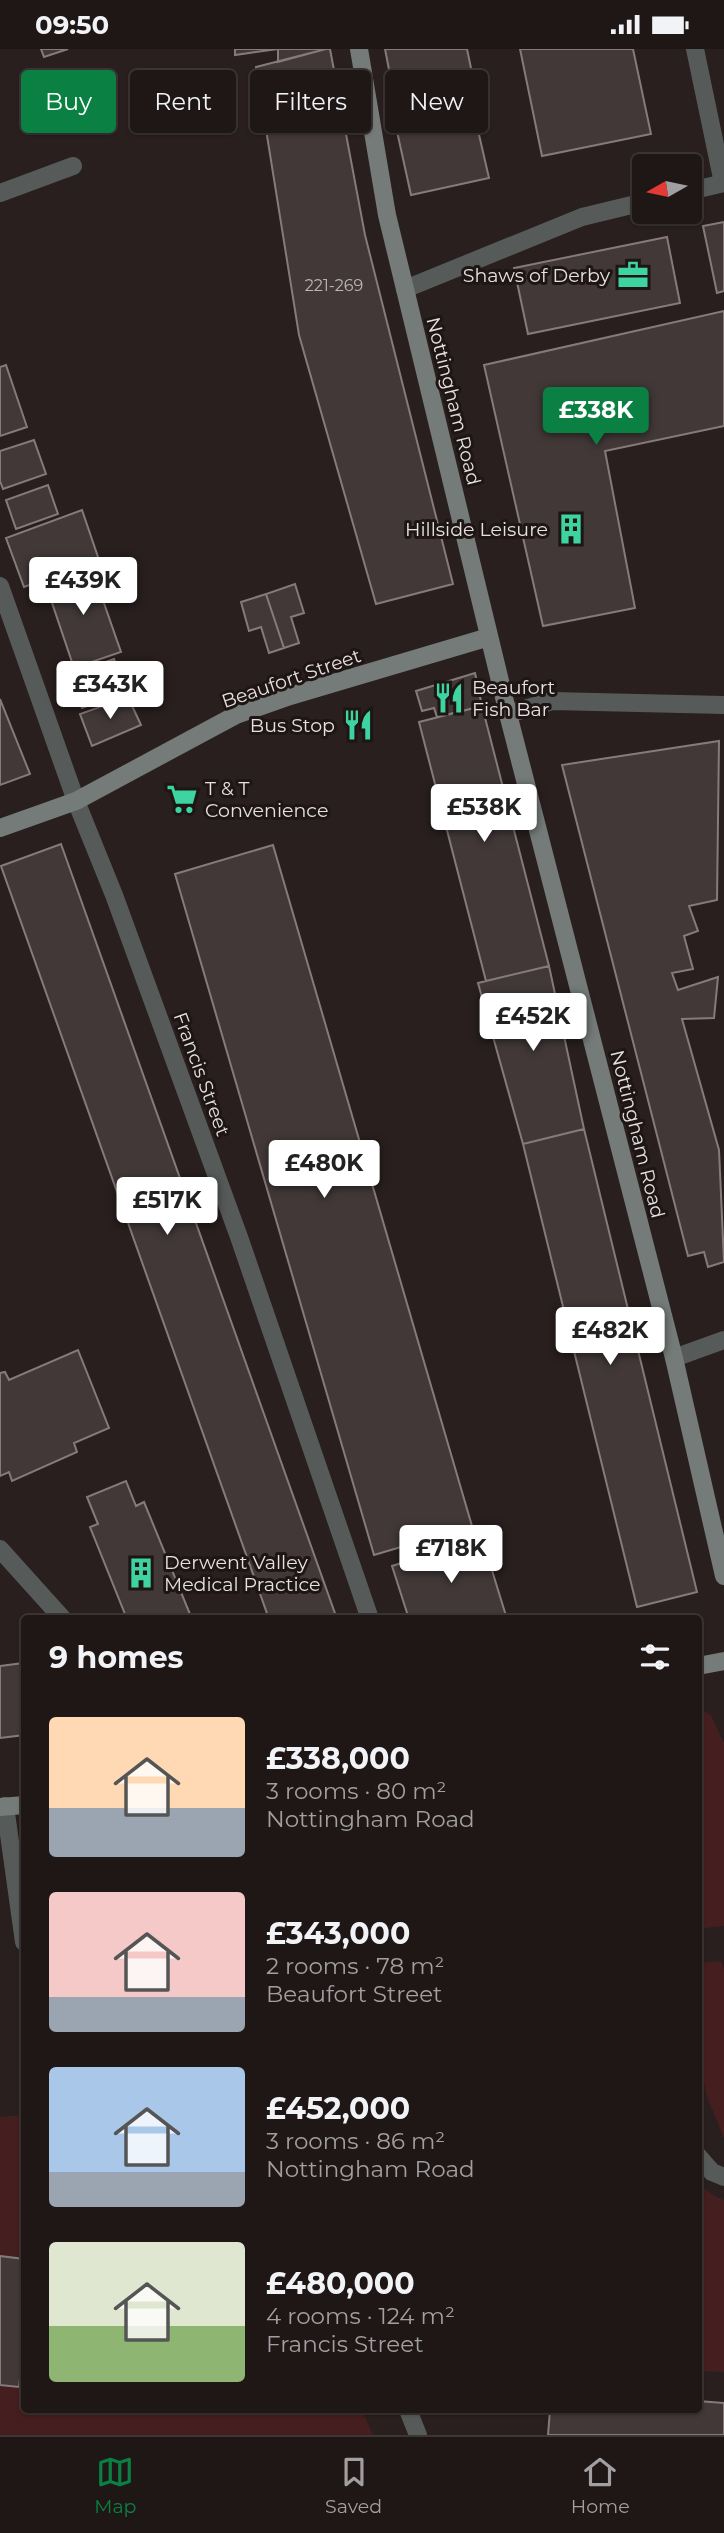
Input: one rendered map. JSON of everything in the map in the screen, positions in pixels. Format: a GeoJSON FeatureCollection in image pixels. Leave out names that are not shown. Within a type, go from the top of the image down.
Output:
{"type":"FeatureCollection","features":[{"type":"Feature","properties":{"kind":"street","name":"Nottingham Road"},"geometry":{"type":"LineString","coordinates":[[359,49],[387,215],[508,714],[674,1358],[724,1576]]}},
{"type":"Feature","properties":{"kind":"street"},"geometry":{"type":"LineString","coordinates":[[695,49],[723,183],[702,188]]}},
{"type":"Feature","properties":{"kind":"street"},"geometry":{"type":"LineString","coordinates":[[0,193],[73,166]]}},
{"type":"Feature","properties":{"kind":"street"},"geometry":{"type":"LineString","coordinates":[[405,289],[582,217],[632,205]]}},
{"type":"Feature","properties":{"kind":"street","name":"Francis Street"},"geometry":{"type":"LineString","coordinates":[[0,586],[76,801],[114,895],[239,1237],[369,1615]]}},
{"type":"Feature","properties":{"kind":"street","name":"Beaufort Street"},"geometry":{"type":"LineString","coordinates":[[0,828],[76,801],[236,715],[290,696],[489,637]]}},
{"type":"Feature","properties":{"kind":"street"},"geometry":{"type":"LineString","coordinates":[[508,714],[552,701],[724,705]]}},
{"type":"Feature","properties":{"kind":"street"},"geometry":{"type":"LineString","coordinates":[[674,1358],[724,1340]]}},
{"type":"Feature","properties":{"kind":"street"},"geometry":{"type":"LineString","coordinates":[[0,1549],[58,1615]]}},
{"type":"Feature","properties":{"kind":"street"},"geometry":{"type":"LineString","coordinates":[[702,1665],[724,1661]]}},
{"type":"Feature","properties":{"kind":"street"},"geometry":{"type":"LineString","coordinates":[[21,1805],[3,1807],[21,1923]]}},
{"type":"Feature","properties":{"kind":"street"},"geometry":{"type":"LineString","coordinates":[[702,2161],[712,2172],[724,2177]]}},
{"type":"Feature","properties":{"kind":"street"},"geometry":{"type":"LineString","coordinates":[[409,2413],[418,2435]]}},
{"type":"Feature","properties":{"kind":"shaded area"},"geometry":{"type":"Polygon","coordinates":[[[702,1711],[711,1715],[724,1743],[724,1926],[702,1929],[702,1711]]]}},
{"type":"Feature","properties":{"kind":"shaded area"},"geometry":{"type":"Polygon","coordinates":[[[721,1961],[724,1969],[724,2138],[707,2097],[702,2073],[702,1963],[721,1961]]]}},
{"type":"Feature","properties":{"kind":"shaded area"},"geometry":{"type":"Polygon","coordinates":[[[21,2115],[21,2413],[363,2413],[373,2435],[0,2435],[0,2117],[21,2115]]]}},
{"type":"Feature","properties":{"kind":"shaded area"},"geometry":{"type":"Polygon","coordinates":[[[702,2188],[724,2200],[724,2372],[702,2371],[702,2188]]]}},
{"type":"Feature","properties":{"kind":"building"},"geometry":{"type":"Polygon","coordinates":[[[41,49],[68,49],[44,57],[41,49]]]}},
{"type":"Feature","properties":{"kind":"building"},"geometry":{"type":"Polygon","coordinates":[[[235,49],[278,49],[235,55],[235,49]]]}},
{"type":"Feature","properties":{"kind":"building"},"geometry":{"type":"Polygon","coordinates":[[[278,49],[326,49],[278,62],[278,49]]]}},
{"type":"Feature","properties":{"kind":"building"},"geometry":{"type":"Polygon","coordinates":[[[330,49],[334,70],[256,70],[256,67],[330,49]]]}},
{"type":"Feature","properties":{"kind":"building"},"geometry":{"type":"Polygon","coordinates":[[[385,49],[467,49],[471,70],[389,70],[385,49]]]}},
{"type":"Feature","properties":{"kind":"building"},"geometry":{"type":"Polygon","coordinates":[[[520,49],[633,49],[651,134],[542,156],[520,49]]]}},
{"type":"Feature","properties":{"kind":"building"},"geometry":{"type":"Polygon","coordinates":[[[267,133],[346,133],[365,235],[453,584],[376,604],[299,335],[267,133]]]}},
{"type":"Feature","properties":{"kind":"building"},"geometry":{"type":"Polygon","coordinates":[[[397,133],[479,133],[489,178],[411,195],[397,133]]]}},
{"type":"Feature","properties":{"kind":"building"},"geometry":{"type":"Polygon","coordinates":[[[724,222],[724,291],[717,293],[703,226],[724,222]]]}},
{"type":"Feature","properties":{"kind":"building"},"geometry":{"type":"Polygon","coordinates":[[[667,237],[680,303],[528,334],[514,268],[667,237]]]}},
{"type":"Feature","properties":{"kind":"building","name":"Hillside Leisure"},"geometry":{"type":"Polygon","coordinates":[[[724,311],[724,426],[605,451],[635,608],[543,626],[484,365],[724,311]]]}},
{"type":"Feature","properties":{"kind":"building"},"geometry":{"type":"Polygon","coordinates":[[[6,365],[27,427],[0,436],[0,367],[6,365]]]}},
{"type":"Feature","properties":{"kind":"building"},"geometry":{"type":"Polygon","coordinates":[[[34,440],[46,474],[3,489],[0,481],[0,451],[34,440]]]}},
{"type":"Feature","properties":{"kind":"building"},"geometry":{"type":"Polygon","coordinates":[[[48,485],[58,514],[16,529],[6,500],[48,485]]]}},
{"type":"Feature","properties":{"kind":"building"},"geometry":{"type":"Polygon","coordinates":[[[82,510],[99,560],[24,587],[6,538],[82,510]]]}},
{"type":"Feature","properties":{"kind":"building"},"geometry":{"type":"Polygon","coordinates":[[[91,566],[121,652],[74,668],[45,582],[91,566]]]}},
{"type":"Feature","properties":{"kind":"building"},"geometry":{"type":"Polygon","coordinates":[[[295,584],[304,613],[291,617],[299,643],[284,648],[266,594],[295,584]]]}},
{"type":"Feature","properties":{"kind":"building"},"geometry":{"type":"Polygon","coordinates":[[[266,594],[284,648],[269,653],[261,627],[249,631],[241,602],[266,594]]]}},
{"type":"Feature","properties":{"kind":"building"},"geometry":{"type":"Polygon","coordinates":[[[114,659],[126,692],[82,708],[69,675],[114,659]]]}},
{"type":"Feature","properties":{"kind":"building","name":"Beaufort Fish Bar"},"geometry":{"type":"Polygon","coordinates":[[[475,673],[482,706],[437,717],[434,708],[422,711],[416,691],[475,673]]]}},
{"type":"Feature","properties":{"kind":"building"},"geometry":{"type":"Polygon","coordinates":[[[128,697],[141,725],[92,746],[80,714],[128,697]]]}},
{"type":"Feature","properties":{"kind":"building"},"geometry":{"type":"Polygon","coordinates":[[[0,699],[30,774],[0,785],[0,699]]]}},
{"type":"Feature","properties":{"kind":"building"},"geometry":{"type":"Polygon","coordinates":[[[482,706],[549,966],[486,981],[419,722],[482,706]]]}},
{"type":"Feature","properties":{"kind":"building"},"geometry":{"type":"Polygon","coordinates":[[[719,741],[717,900],[689,906],[698,931],[684,936],[693,969],[672,973],[678,990],[718,977],[714,1018],[682,1019],[719,1150],[724,1262],[708,1267],[704,1252],[688,1256],[562,765],[719,741]]]}},
{"type":"Feature","properties":{"kind":"building"},"geometry":{"type":"Polygon","coordinates":[[[61,844],[336,1615],[268,1615],[1,866],[61,844]]]}},
{"type":"Feature","properties":{"kind":"building"},"geometry":{"type":"Polygon","coordinates":[[[273,845],[472,1526],[374,1555],[175,874],[273,845]]]}},
{"type":"Feature","properties":{"kind":"building"},"geometry":{"type":"Polygon","coordinates":[[[549,966],[584,1129],[523,1144],[478,983],[549,966]]]}},
{"type":"Feature","properties":{"kind":"building"},"geometry":{"type":"Polygon","coordinates":[[[584,1129],[697,1592],[637,1607],[523,1144],[584,1129]]]}},
{"type":"Feature","properties":{"kind":"building"},"geometry":{"type":"Polygon","coordinates":[[[78,1350],[109,1428],[74,1443],[77,1452],[12,1481],[9,1472],[0,1476],[0,1373],[5,1372],[9,1380],[78,1350]]]}},
{"type":"Feature","properties":{"kind":"building","name":"Derwent Valley Medical Practice"},"geometry":{"type":"Polygon","coordinates":[[[126,1481],[136,1506],[144,1502],[190,1615],[125,1615],[90,1527],[98,1524],[87,1497],[126,1481]]]}},
{"type":"Feature","properties":{"kind":"building"},"geometry":{"type":"Polygon","coordinates":[[[482,1538],[506,1615],[408,1615],[392,1566],[482,1538]]]}},
{"type":"Feature","properties":{"kind":"building"},"geometry":{"type":"Polygon","coordinates":[[[21,1663],[21,1735],[0,1738],[0,1666],[21,1663]]]}},
{"type":"Feature","properties":{"kind":"building"},"geometry":{"type":"Polygon","coordinates":[[[0,2256],[21,2259],[21,2370],[19,2387],[0,2385],[0,2256]]]}},
{"type":"Feature","properties":{"kind":"building"},"geometry":{"type":"Polygon","coordinates":[[[702,2401],[724,2403],[724,2435],[548,2435],[550,2413],[702,2413],[702,2401]]]}},
{"type":"Feature","properties":{"kind":"place","name":"Shaws of Derby"},"geometry":{"type":"Point","coordinates":[633,275]}},
{"type":"Feature","properties":{"kind":"place","name":"Hillside Leisure"},"geometry":{"type":"Point","coordinates":[571,529]}},
{"type":"Feature","properties":{"kind":"place","name":"Beaufort Fish Bar"},"geometry":{"type":"Point","coordinates":[449,698]}},
{"type":"Feature","properties":{"kind":"place","name":"Bus Stop"},"geometry":{"type":"Point","coordinates":[358,725]}},
{"type":"Feature","properties":{"kind":"place","name":"T & T Convenience"},"geometry":{"type":"Point","coordinates":[182,799]}},
{"type":"Feature","properties":{"kind":"place","name":"Derwent Valley Medical Practice"},"geometry":{"type":"Point","coordinates":[141,1573]}}]}
